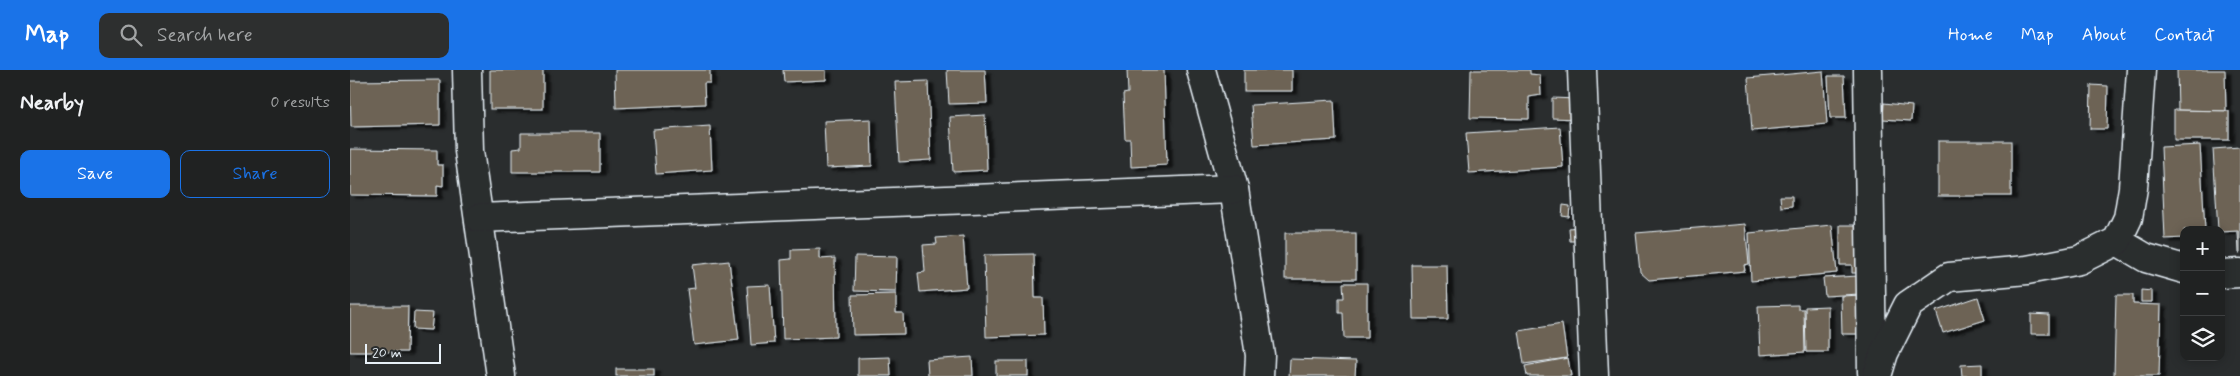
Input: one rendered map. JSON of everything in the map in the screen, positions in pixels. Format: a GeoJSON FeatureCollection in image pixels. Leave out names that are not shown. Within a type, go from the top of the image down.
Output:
{"type":"FeatureCollection","features":[{"type":"Feature","properties":{"kind":"street"},"geometry":{"type":"LineString","coordinates":[[467,70],[470,151],[501,376]]}},
{"type":"Feature","properties":{"kind":"street"},"geometry":{"type":"LineString","coordinates":[[1201,70],[1234,189],[1260,355],[1259,376]]}},
{"type":"Feature","properties":{"kind":"street"},"geometry":{"type":"LineString","coordinates":[[1582,70],[1594,376]]}},
{"type":"Feature","properties":{"kind":"street"},"geometry":{"type":"LineString","coordinates":[[1868,70],[1872,376]]}},
{"type":"Feature","properties":{"kind":"street"},"geometry":{"type":"LineString","coordinates":[[1877,376],[1884,354],[1908,305],[1949,277],[2027,270],[2079,260],[2117,241],[2128,218],[2134,188],[2141,70]]}},
{"type":"Feature","properties":{"kind":"street"},"geometry":{"type":"LineString","coordinates":[[479,218],[1234,189]]}},
{"type":"Feature","properties":{"kind":"street"},"geometry":{"type":"LineString","coordinates":[[2117,241],[2146,258],[2180,268]]}},
{"type":"Feature","properties":{"kind":"street"},"geometry":{"type":"LineString","coordinates":[[2225,274],[2240,273]]}},
{"type":"Feature","properties":{"kind":"street"},"geometry":{"type":"LineString","coordinates":[[1871,288],[1908,305]]}},
{"type":"Feature","properties":{"kind":"building"},"geometry":{"type":"Polygon","coordinates":[[[490,70],[543,70],[543,109],[490,109],[490,70]]]}},
{"type":"Feature","properties":{"kind":"building"},"geometry":{"type":"Polygon","coordinates":[[[615,70],[710,70],[710,83],[704,83],[705,104],[616,108],[615,70]]]}},
{"type":"Feature","properties":{"kind":"building"},"geometry":{"type":"Polygon","coordinates":[[[783,70],[826,70],[826,80],[784,82],[783,70]]]}},
{"type":"Feature","properties":{"kind":"building"},"geometry":{"type":"Polygon","coordinates":[[[947,70],[985,70],[987,103],[949,104],[947,70]]]}},
{"type":"Feature","properties":{"kind":"building"},"geometry":{"type":"Polygon","coordinates":[[[1127,70],[1164,70],[1167,165],[1131,167],[1130,139],[1125,139],[1123,94],[1128,93],[1127,70]]]}},
{"type":"Feature","properties":{"kind":"building"},"geometry":{"type":"Polygon","coordinates":[[[1244,70],[1292,70],[1292,91],[1244,91],[1244,70]]]}},
{"type":"Feature","properties":{"kind":"building"},"geometry":{"type":"Polygon","coordinates":[[[1471,70],[1530,70],[1530,74],[1540,75],[1541,95],[1529,97],[1529,119],[1470,118],[1471,70]]]}},
{"type":"Feature","properties":{"kind":"building"},"geometry":{"type":"Polygon","coordinates":[[[2177,70],[2225,70],[2226,111],[2178,110],[2177,70]]]}},
{"type":"Feature","properties":{"kind":"building"},"geometry":{"type":"Polygon","coordinates":[[[1823,71],[1827,124],[1752,131],[1748,78],[1823,71]]]}},
{"type":"Feature","properties":{"kind":"building"},"geometry":{"type":"Polygon","coordinates":[[[1828,76],[1844,76],[1846,118],[1830,118],[1828,76]]]}},
{"type":"Feature","properties":{"kind":"building"},"geometry":{"type":"Polygon","coordinates":[[[440,80],[440,125],[351,127],[350,81],[440,80]]]}},
{"type":"Feature","properties":{"kind":"building"},"geometry":{"type":"Polygon","coordinates":[[[928,81],[931,160],[899,162],[895,82],[928,81]]]}},
{"type":"Feature","properties":{"kind":"building"},"geometry":{"type":"Polygon","coordinates":[[[2091,85],[2108,86],[2107,129],[2090,129],[2091,85]]]}},
{"type":"Feature","properties":{"kind":"building"},"geometry":{"type":"Polygon","coordinates":[[[1552,98],[1577,99],[1576,119],[1552,118],[1552,98]]]}},
{"type":"Feature","properties":{"kind":"building"},"geometry":{"type":"Polygon","coordinates":[[[1334,100],[1336,140],[1254,145],[1251,105],[1334,100]]]}},
{"type":"Feature","properties":{"kind":"building"},"geometry":{"type":"Polygon","coordinates":[[[1884,103],[1912,106],[1911,121],[1883,119],[1884,103]]]}},
{"type":"Feature","properties":{"kind":"building"},"geometry":{"type":"Polygon","coordinates":[[[2174,110],[2229,111],[2229,140],[2174,140],[2174,110]]]}},
{"type":"Feature","properties":{"kind":"building"},"geometry":{"type":"Polygon","coordinates":[[[985,115],[987,170],[953,172],[950,117],[985,115]]]}},
{"type":"Feature","properties":{"kind":"building"},"geometry":{"type":"Polygon","coordinates":[[[871,119],[872,166],[826,168],[824,121],[871,119]]]}},
{"type":"Feature","properties":{"kind":"building"},"geometry":{"type":"Polygon","coordinates":[[[710,126],[712,170],[656,174],[653,130],[710,126]]]}},
{"type":"Feature","properties":{"kind":"building"},"geometry":{"type":"Polygon","coordinates":[[[1560,127],[1563,167],[1469,173],[1466,133],[1560,127]]]}},
{"type":"Feature","properties":{"kind":"building"},"geometry":{"type":"Polygon","coordinates":[[[521,133],[600,133],[600,172],[512,172],[512,149],[521,148],[521,133]]]}},
{"type":"Feature","properties":{"kind":"building"},"geometry":{"type":"Polygon","coordinates":[[[1938,141],[2011,141],[2011,196],[1938,196],[1938,141]]]}},
{"type":"Feature","properties":{"kind":"building"},"geometry":{"type":"Polygon","coordinates":[[[2200,145],[2205,226],[2180,226],[2180,238],[2165,239],[2161,147],[2200,145]]]}},
{"type":"Feature","properties":{"kind":"building"},"geometry":{"type":"Polygon","coordinates":[[[2240,147],[2240,253],[2238,231],[2225,232],[2225,226],[2218,226],[2213,149],[2240,147]]]}},
{"type":"Feature","properties":{"kind":"building"},"geometry":{"type":"Polygon","coordinates":[[[350,149],[437,150],[437,165],[443,165],[443,186],[437,185],[437,196],[350,195],[350,149]]]}},
{"type":"Feature","properties":{"kind":"building"},"geometry":{"type":"Polygon","coordinates":[[[1780,196],[1792,196],[1792,206],[1781,207],[1780,196]]]}},
{"type":"Feature","properties":{"kind":"building"},"geometry":{"type":"Polygon","coordinates":[[[1563,205],[1570,206],[1569,217],[1562,216],[1563,205]]]}},
{"type":"Feature","properties":{"kind":"building"},"geometry":{"type":"Polygon","coordinates":[[[1745,224],[1749,264],[1744,265],[1745,271],[1649,280],[1640,272],[1636,233],[1745,224]]]}},
{"type":"Feature","properties":{"kind":"building"},"geometry":{"type":"Polygon","coordinates":[[[1832,225],[1837,273],[1751,281],[1749,233],[1832,225]]]}},
{"type":"Feature","properties":{"kind":"building"},"geometry":{"type":"Polygon","coordinates":[[[1840,225],[1858,225],[1858,273],[1852,273],[1852,265],[1840,265],[1840,225]]]}},
{"type":"Feature","properties":{"kind":"building"},"geometry":{"type":"Polygon","coordinates":[[[1577,227],[1578,241],[1570,241],[1569,228],[1577,227]]]}},
{"type":"Feature","properties":{"kind":"building"},"geometry":{"type":"Polygon","coordinates":[[[1285,233],[1356,233],[1356,279],[1285,279],[1285,233]]]}},
{"type":"Feature","properties":{"kind":"building"},"geometry":{"type":"Polygon","coordinates":[[[963,236],[967,288],[920,292],[918,273],[925,272],[923,245],[937,244],[936,238],[963,236]]]}},
{"type":"Feature","properties":{"kind":"building"},"geometry":{"type":"Polygon","coordinates":[[[820,249],[820,259],[835,258],[836,337],[783,339],[781,260],[791,259],[791,250],[820,249]]]}},
{"type":"Feature","properties":{"kind":"building"},"geometry":{"type":"Polygon","coordinates":[[[1034,254],[1035,298],[1043,298],[1044,335],[986,337],[984,255],[1034,254]]]}},
{"type":"Feature","properties":{"kind":"building"},"geometry":{"type":"Polygon","coordinates":[[[855,256],[897,257],[896,292],[854,291],[855,256]]]}},
{"type":"Feature","properties":{"kind":"building"},"geometry":{"type":"Polygon","coordinates":[[[729,261],[739,340],[694,345],[687,289],[695,288],[692,265],[729,261]]]}},
{"type":"Feature","properties":{"kind":"building"},"geometry":{"type":"Polygon","coordinates":[[[1412,265],[1447,265],[1448,319],[1413,319],[1412,265]]]}},
{"type":"Feature","properties":{"kind":"building"},"geometry":{"type":"Polygon","coordinates":[[[1858,276],[1859,294],[1825,296],[1823,278],[1858,276]]]}},
{"type":"Feature","properties":{"kind":"building"},"geometry":{"type":"Polygon","coordinates":[[[1343,283],[1367,283],[1367,338],[1344,338],[1343,313],[1339,313],[1339,298],[1344,298],[1343,283]]]}},
{"type":"Feature","properties":{"kind":"building"},"geometry":{"type":"Polygon","coordinates":[[[770,285],[774,343],[751,345],[747,286],[770,285]]]}},
{"type":"Feature","properties":{"kind":"building"},"geometry":{"type":"Polygon","coordinates":[[[2141,290],[2152,291],[2152,302],[2141,302],[2141,290]]]}},
{"type":"Feature","properties":{"kind":"building"},"geometry":{"type":"Polygon","coordinates":[[[896,294],[896,313],[903,313],[904,334],[853,335],[852,295],[896,294]]]}},
{"type":"Feature","properties":{"kind":"building"},"geometry":{"type":"Polygon","coordinates":[[[1862,295],[1862,334],[1842,334],[1841,296],[1862,295]]]}},
{"type":"Feature","properties":{"kind":"building"},"geometry":{"type":"Polygon","coordinates":[[[2116,295],[2133,295],[2133,304],[2161,305],[2159,376],[2114,376],[2116,295]]]}},
{"type":"Feature","properties":{"kind":"building"},"geometry":{"type":"Polygon","coordinates":[[[1978,297],[1985,320],[1943,333],[1936,311],[1978,297]]]}},
{"type":"Feature","properties":{"kind":"building"},"geometry":{"type":"Polygon","coordinates":[[[1798,305],[1798,309],[1804,309],[1805,352],[1760,355],[1758,306],[1798,305]]]}},
{"type":"Feature","properties":{"kind":"building"},"geometry":{"type":"Polygon","coordinates":[[[350,306],[408,306],[407,352],[350,352],[350,306]]]}},
{"type":"Feature","properties":{"kind":"building"},"geometry":{"type":"Polygon","coordinates":[[[1828,306],[1828,352],[1806,352],[1805,307],[1828,306]]]}},
{"type":"Feature","properties":{"kind":"building"},"geometry":{"type":"Polygon","coordinates":[[[414,312],[433,313],[431,330],[413,329],[414,312]]]}},
{"type":"Feature","properties":{"kind":"building"},"geometry":{"type":"Polygon","coordinates":[[[2031,314],[2049,315],[2049,334],[2031,334],[2031,314]]]}},
{"type":"Feature","properties":{"kind":"building"},"geometry":{"type":"Polygon","coordinates":[[[1562,324],[1567,358],[1524,364],[1519,331],[1562,324]]]}},
{"type":"Feature","properties":{"kind":"building"},"geometry":{"type":"Polygon","coordinates":[[[890,357],[891,376],[858,376],[858,358],[890,357]]]}},
{"type":"Feature","properties":{"kind":"building"},"geometry":{"type":"Polygon","coordinates":[[[972,357],[973,376],[928,376],[927,360],[972,357]]]}},
{"type":"Feature","properties":{"kind":"building"},"geometry":{"type":"Polygon","coordinates":[[[1568,358],[1571,376],[1527,376],[1525,366],[1568,358]]]}},
{"type":"Feature","properties":{"kind":"building"},"geometry":{"type":"Polygon","coordinates":[[[1290,359],[1356,361],[1355,376],[1289,376],[1290,359]]]}},
{"type":"Feature","properties":{"kind":"building"},"geometry":{"type":"Polygon","coordinates":[[[996,361],[1028,361],[1028,376],[996,376],[996,361]]]}},
{"type":"Feature","properties":{"kind":"building"},"geometry":{"type":"Polygon","coordinates":[[[1982,364],[1982,376],[1962,376],[1961,365],[1982,364]]]}},
{"type":"Feature","properties":{"kind":"building"},"geometry":{"type":"Polygon","coordinates":[[[616,369],[654,369],[654,376],[616,376],[616,369]]]}}]}
